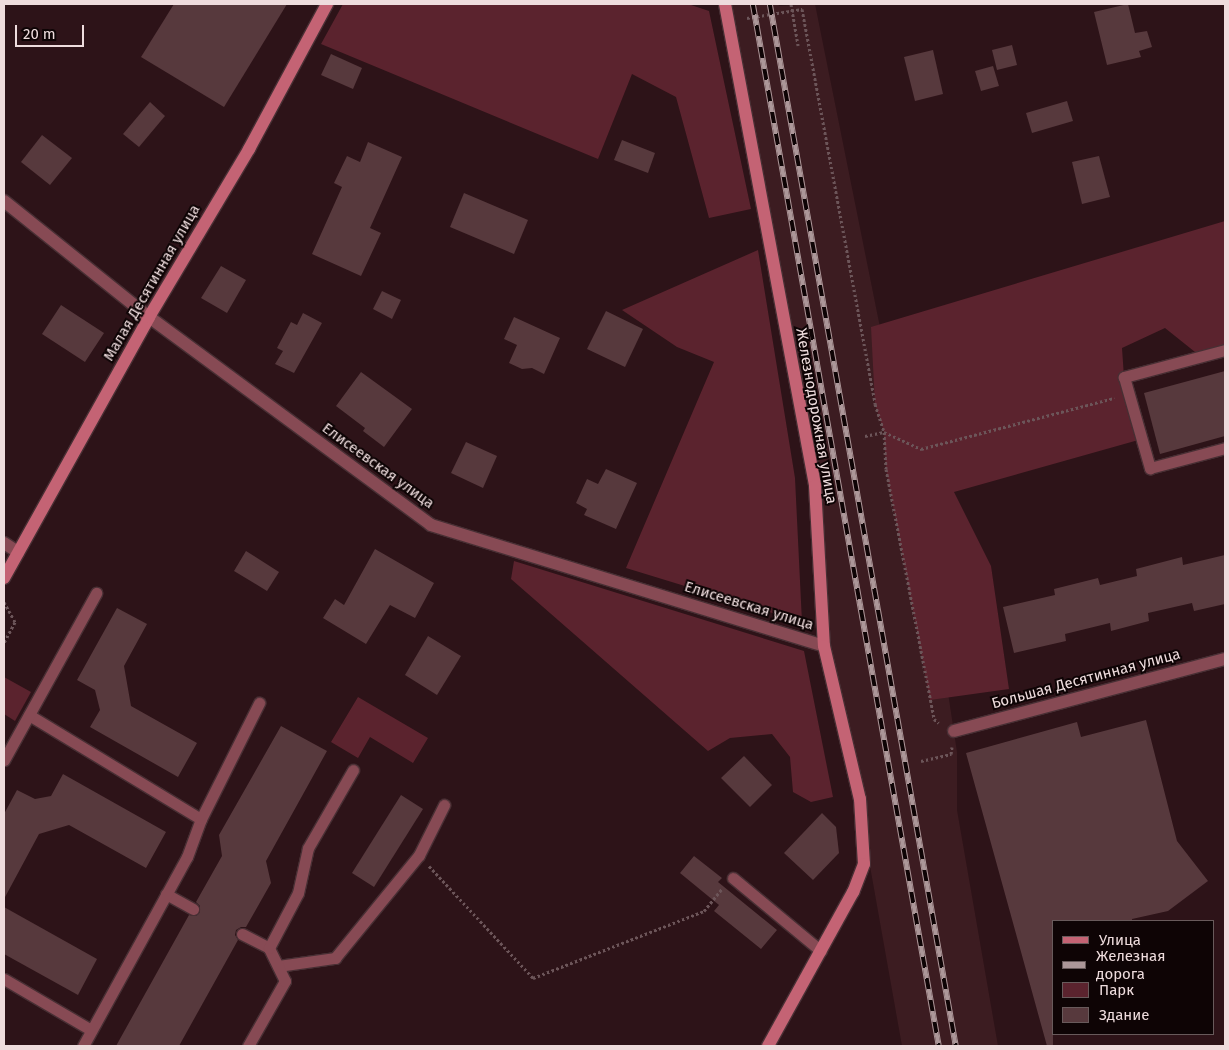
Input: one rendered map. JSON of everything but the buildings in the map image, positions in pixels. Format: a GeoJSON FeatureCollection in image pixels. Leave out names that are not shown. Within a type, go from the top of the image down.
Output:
{"type":"FeatureCollection","features":[{"type":"Feature","properties":{"kind":"street","name":"Малая Десятинная улица"},"geometry":{"type":"LineString","coordinates":[[4,578],[149,317],[249,149],[327,4]]}},
{"type":"Feature","properties":{"kind":"street","name":"Железнодорожная улица"},"geometry":{"type":"LineString","coordinates":[[724,4],[815,486],[824,646],[860,798],[864,864],[853,892],[821,951]]}},
{"type":"Feature","properties":{"kind":"street","name":"Елисеевская улица"},"geometry":{"type":"LineString","coordinates":[[4,201],[149,317],[431,524],[824,646]]}},
{"type":"Feature","properties":{"kind":"street"},"geometry":{"type":"LineString","coordinates":[[4,543],[18,552]]}},
{"type":"Feature","properties":{"kind":"street","name":"Большая Десятинная улица"},"geometry":{"type":"LineString","coordinates":[[954,732],[1225,659]]}},
{"type":"Feature","properties":{"kind":"street"},"geometry":{"type":"LineString","coordinates":[[768,1046],[821,951]]}},
{"type":"Feature","properties":{"kind":"lane"},"geometry":{"type":"LineString","coordinates":[[1225,350],[1124,377],[1150,468],[1225,448]]}},
{"type":"Feature","properties":{"kind":"lane"},"geometry":{"type":"LineString","coordinates":[[4,760],[96,593]]}},
{"type":"Feature","properties":{"kind":"lane"},"geometry":{"type":"LineString","coordinates":[[82,1046],[186,857],[201,819],[259,703]]}},
{"type":"Feature","properties":{"kind":"lane"},"geometry":{"type":"LineString","coordinates":[[29,715],[201,819]]}},
{"type":"Feature","properties":{"kind":"lane"},"geometry":{"type":"LineString","coordinates":[[269,948],[298,893],[308,848],[353,770]]}},
{"type":"Feature","properties":{"kind":"lane"},"geometry":{"type":"LineString","coordinates":[[278,966],[335,958],[419,854],[444,805]]}},
{"type":"Feature","properties":{"kind":"lane"},"geometry":{"type":"LineString","coordinates":[[733,878],[821,951]]}},
{"type":"Feature","properties":{"kind":"lane"},"geometry":{"type":"LineString","coordinates":[[166,894],[193,909]]}},
{"type":"Feature","properties":{"kind":"lane"},"geometry":{"type":"LineString","coordinates":[[242,934],[269,948],[285,981],[248,1046]]}},
{"type":"Feature","properties":{"kind":"lane"},"geometry":{"type":"LineString","coordinates":[[4,979],[91,1030]]}},
{"type":"Feature","properties":{"kind":"path"},"geometry":{"type":"LineString","coordinates":[[791,4],[798,45]]}},
{"type":"Feature","properties":{"kind":"path"},"geometry":{"type":"LineString","coordinates":[[747,19],[802,9],[873,394],[884,432],[886,469],[934,719],[954,732]]}},
{"type":"Feature","properties":{"kind":"path"},"geometry":{"type":"LineString","coordinates":[[865,436],[884,432],[921,449],[1129,393]]}},
{"type":"Feature","properties":{"kind":"path"},"geometry":{"type":"LineString","coordinates":[[4,602],[15,622],[4,643]]}},
{"type":"Feature","properties":{"kind":"path"},"geometry":{"type":"LineString","coordinates":[[921,761],[951,754]]}},
{"type":"Feature","properties":{"kind":"path"},"geometry":{"type":"LineString","coordinates":[[419,854],[533,978],[704,911],[733,878]]}},
{"type":"Feature","properties":{"kind":"shaded area"},"geometry":{"type":"Polygon","coordinates":[[[730,4],[778,4],[779,6],[815,4],[931,581],[957,752],[957,810],[998,1046],[902,1046],[831,647],[819,487],[730,4]]]}},
{"type":"Feature","properties":{"kind":"green space"},"geometry":{"type":"Polygon","coordinates":[[[343,4],[688,4],[709,11],[751,209],[709,218],[676,97],[632,74],[598,159],[321,44],[343,4]]]}},
{"type":"Feature","properties":{"kind":"green space"},"geometry":{"type":"Polygon","coordinates":[[[1225,221],[1225,350],[1200,356],[1165,328],[1122,348],[1124,377],[1142,439],[954,492],[991,566],[1009,689],[930,700],[886,469],[884,432],[875,404],[871,327],[1225,221]]]}},
{"type":"Feature","properties":{"kind":"green space"},"geometry":{"type":"Polygon","coordinates":[[[758,250],[795,478],[802,622],[626,568],[714,362],[677,347],[622,310],[758,250]]]}},
{"type":"Feature","properties":{"kind":"green space"},"geometry":{"type":"Polygon","coordinates":[[[514,561],[804,651],[833,797],[811,802],[793,792],[790,757],[772,734],[730,738],[708,751],[511,579],[514,561]]]}},
{"type":"Feature","properties":{"kind":"green space"},"geometry":{"type":"Polygon","coordinates":[[[4,677],[31,692],[15,721],[4,714],[4,677]]]}},
{"type":"Feature","properties":{"kind":"green space"},"geometry":{"type":"Polygon","coordinates":[[[358,697],[428,738],[413,763],[370,737],[358,758],[331,742],[358,697]]]}},
{"type":"Feature","properties":{"kind":"railway"},"geometry":{"type":"LineString","coordinates":[[753,4],[939,1046]]}},
{"type":"Feature","properties":{"kind":"railway"},"geometry":{"type":"LineString","coordinates":[[770,4],[956,1046]]}}]}
